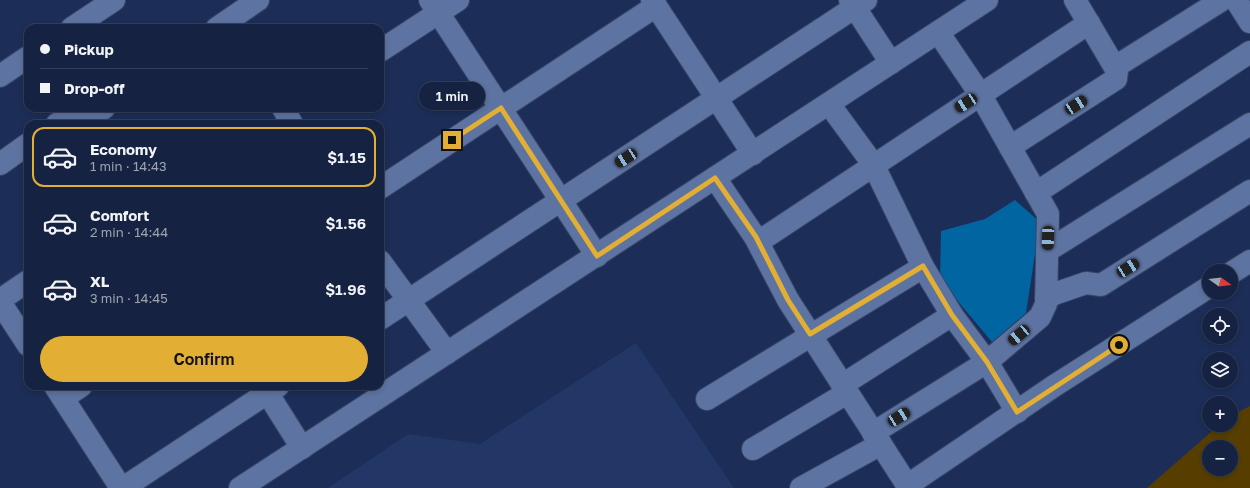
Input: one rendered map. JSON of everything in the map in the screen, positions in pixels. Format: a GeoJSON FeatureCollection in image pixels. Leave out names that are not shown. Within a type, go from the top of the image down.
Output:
{"type":"FeatureCollection","features":[{"type":"Feature","properties":{"kind":"street"},"geometry":{"type":"LineString","coordinates":[[78,24],[114,0]]}},
{"type":"Feature","properties":{"kind":"street"},"geometry":{"type":"LineString","coordinates":[[228,24],[258,0]]}},
{"type":"Feature","properties":{"kind":"street"},"geometry":{"type":"LineString","coordinates":[[384,48],[434,6],[458,0]]}},
{"type":"Feature","properties":{"kind":"street"},"geometry":{"type":"LineString","coordinates":[[240,488],[987,0]]}},
{"type":"Feature","properties":{"kind":"street"},"geometry":{"type":"LineString","coordinates":[[1010,147],[1116,79],[1117,71],[1115,67],[1075,0]]}},
{"type":"Feature","properties":{"kind":"street"},"geometry":{"type":"LineString","coordinates":[[1115,67],[1222,0]]}},
{"type":"Feature","properties":{"kind":"street"},"geometry":{"type":"LineString","coordinates":[[1236,0],[1250,22]]}},
{"type":"Feature","properties":{"kind":"street"},"geometry":{"type":"LineString","coordinates":[[384,316],[716,98],[857,2],[891,63]]}},
{"type":"Feature","properties":{"kind":"street"},"geometry":{"type":"LineString","coordinates":[[384,185],[501,108],[654,3],[753,154]]}},
{"type":"Feature","properties":{"kind":"street"},"geometry":{"type":"LineString","coordinates":[[434,6],[597,256]]}},
{"type":"Feature","properties":{"kind":"street"},"geometry":{"type":"LineString","coordinates":[[758,242],[1089,23]]}},
{"type":"Feature","properties":{"kind":"street"},"geometry":{"type":"LineString","coordinates":[[801,488],[877,439],[987,362],[1040,317],[1046,304],[1048,214],[980,94],[938,32]]}},
{"type":"Feature","properties":{"kind":"street"},"geometry":{"type":"LineString","coordinates":[[1036,193],[1250,52]]}},
{"type":"Feature","properties":{"kind":"street"},"geometry":{"type":"LineString","coordinates":[[0,76],[24,60]]}},
{"type":"Feature","properties":{"kind":"street"},"geometry":{"type":"LineString","coordinates":[[829,104],[874,164],[923,266],[952,315],[987,362],[1017,412]]}},
{"type":"Feature","properties":{"kind":"street"},"geometry":{"type":"LineString","coordinates":[[72,119],[92,112]]}},
{"type":"Feature","properties":{"kind":"street"},"geometry":{"type":"LineString","coordinates":[[1047,251],[1250,124]]}},
{"type":"Feature","properties":{"kind":"street"},"geometry":{"type":"LineString","coordinates":[[0,164],[24,147]]}},
{"type":"Feature","properties":{"kind":"street"},"geometry":{"type":"LineString","coordinates":[[715,178],[758,242],[788,300],[909,487],[1017,412],[1202,292]]}},
{"type":"Feature","properties":{"kind":"street"},"geometry":{"type":"LineString","coordinates":[[1046,298],[1086,283],[1101,285],[1250,191]]}},
{"type":"Feature","properties":{"kind":"street"},"geometry":{"type":"LineString","coordinates":[[1238,269],[1250,261]]}},
{"type":"Feature","properties":{"kind":"street"},"geometry":{"type":"LineString","coordinates":[[707,399],[810,334],[923,266]]}},
{"type":"Feature","properties":{"kind":"street"},"geometry":{"type":"LineString","coordinates":[[384,267],[447,354]]}},
{"type":"Feature","properties":{"kind":"street"},"geometry":{"type":"LineString","coordinates":[[24,284],[0,301],[24,339]]}},
{"type":"Feature","properties":{"kind":"street"},"geometry":{"type":"LineString","coordinates":[[753,450],[952,315]]}},
{"type":"Feature","properties":{"kind":"street"},"geometry":{"type":"LineString","coordinates":[[59,392],[122,488],[267,390]]}},
{"type":"Feature","properties":{"kind":"street"},"geometry":{"type":"LineString","coordinates":[[271,390],[302,448]]}},
{"type":"Feature","properties":{"kind":"shaded area"},"geometry":{"type":"Polygon","coordinates":[[[636,343],[734,488],[328,488],[408,434],[480,444],[636,343]]]}},
{"type":"Feature","properties":{"kind":"shaded area"},"geometry":{"type":"Polygon","coordinates":[[[1250,406],[1250,488],[1147,488],[1211,432],[1238,432],[1238,412],[1250,406]]]}},
{"type":"Feature","properties":{"kind":"building"},"geometry":{"type":"Polygon","coordinates":[[[1015,200],[1040,222],[1026,313],[992,342],[940,280],[941,231],[985,219],[1015,200]]]}},
{"type":"Feature","properties":{"kind":"route"},"geometry":{"type":"LineString","coordinates":[[452,140],[501,108],[597,256],[715,178],[756,237],[788,300],[810,334],[923,266],[952,315],[987,362],[1017,412],[1054,386],[1119,345]]}}]}
